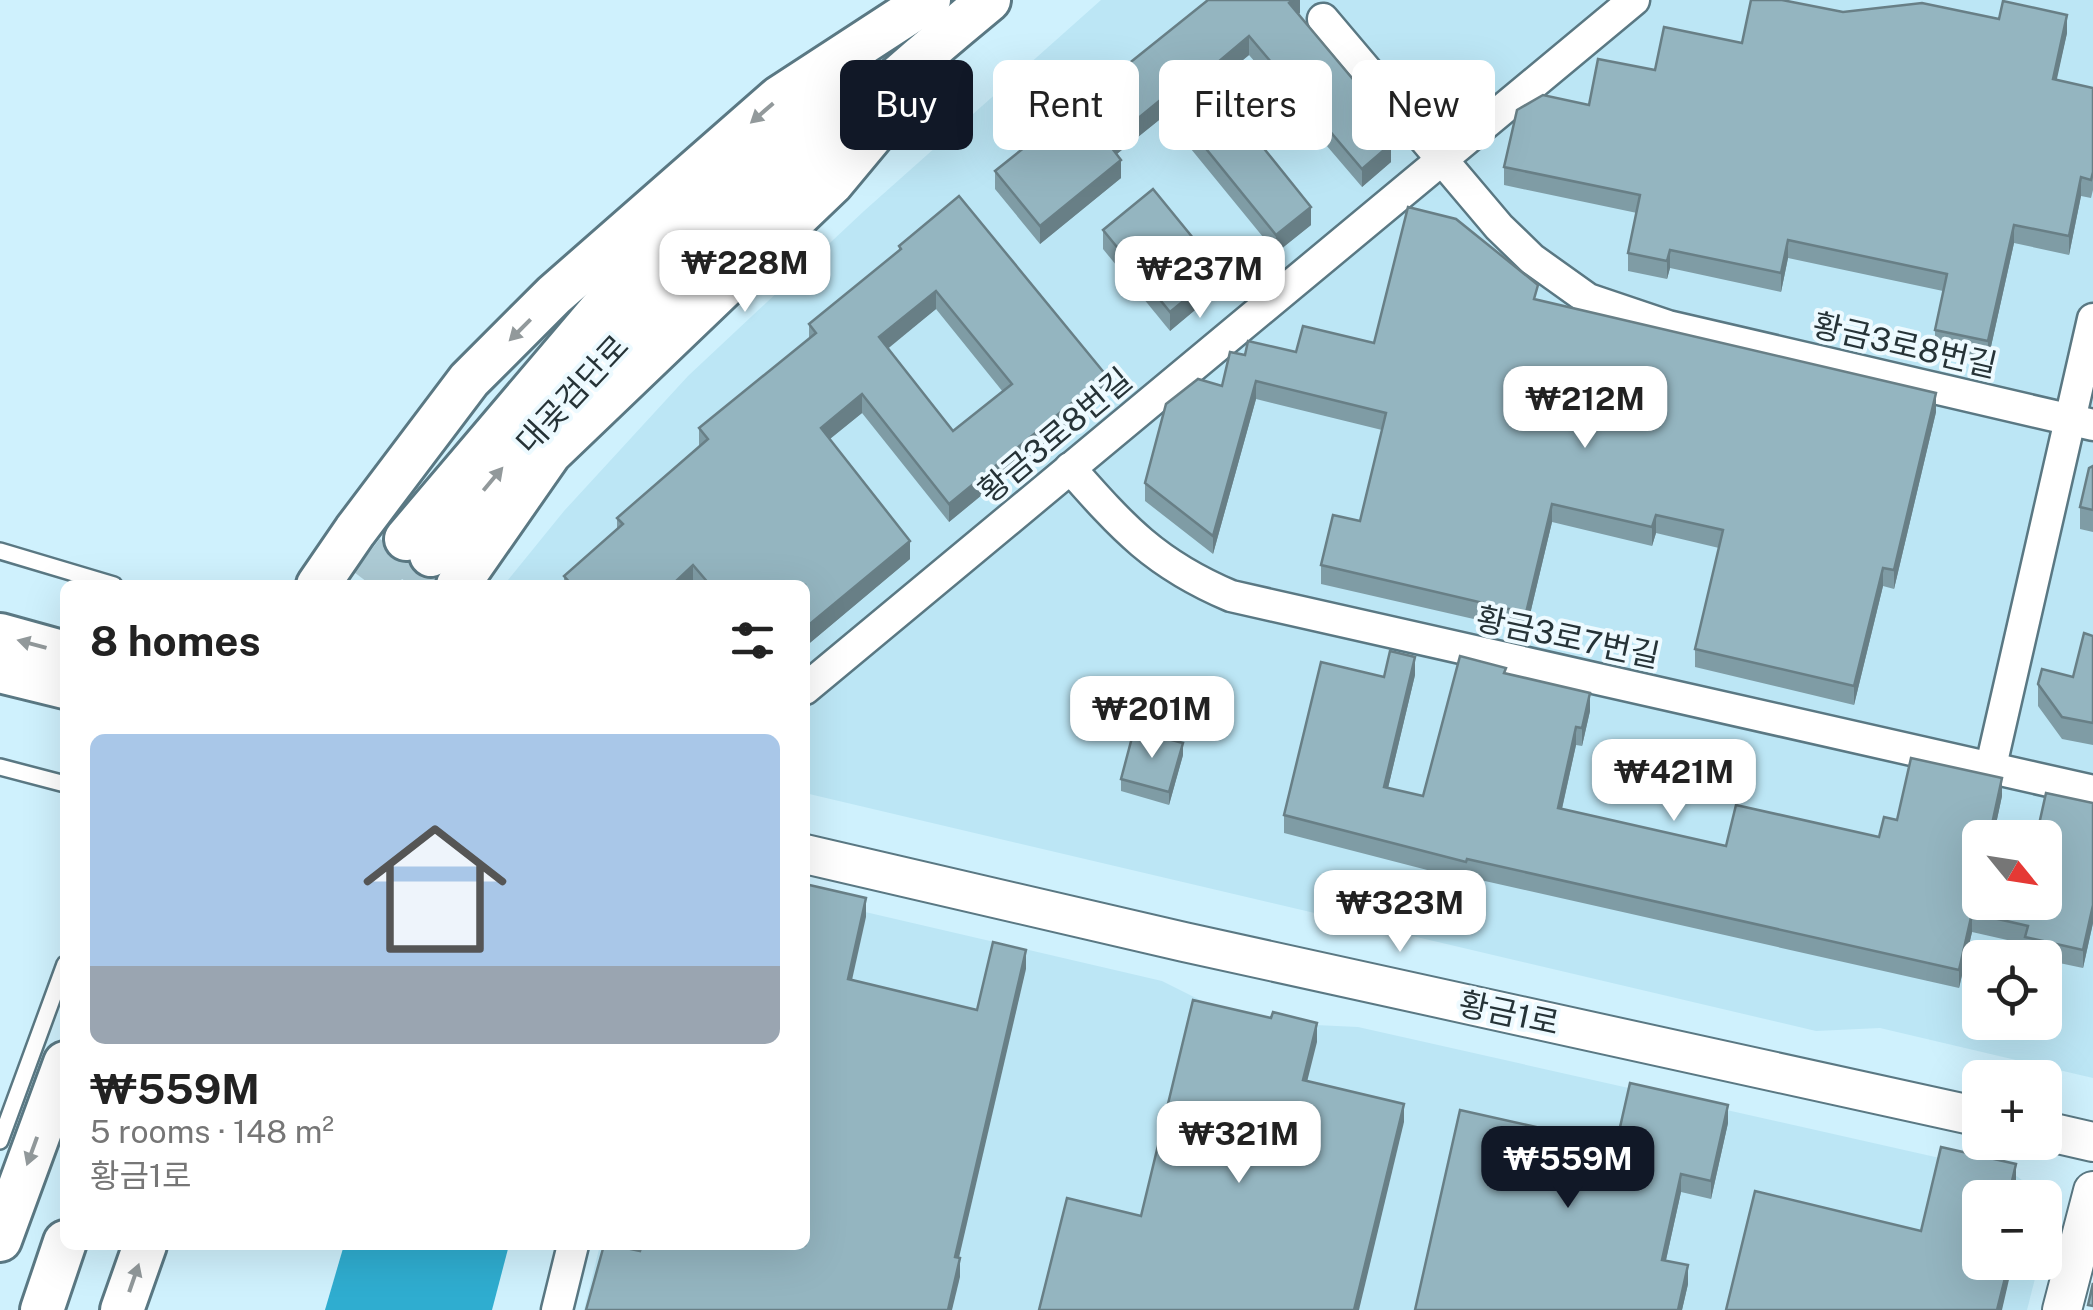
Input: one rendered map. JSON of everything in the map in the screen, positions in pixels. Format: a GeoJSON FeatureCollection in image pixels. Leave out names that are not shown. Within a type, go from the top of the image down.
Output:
{"type":"FeatureCollection","features":[{"type":"Feature","properties":{"kind":"main road","name":"대곶검단로"},"geometry":{"type":"LineString","coordinates":[[432,560],[630,275],[931,0]]}},
{"type":"Feature","properties":{"kind":"main road"},"geometry":{"type":"LineString","coordinates":[[321,580],[470,380],[554,296],[780,97],[931,0]]}},
{"type":"Feature","properties":{"kind":"main road"},"geometry":{"type":"LineString","coordinates":[[432,560],[832,182],[985,3]]}},
{"type":"Feature","properties":{"kind":"main road"},"geometry":{"type":"LineString","coordinates":[[0,636],[46,678]]}},
{"type":"Feature","properties":{"kind":"main road"},"geometry":{"type":"LineString","coordinates":[[0,1240],[60,1077]]}},
{"type":"Feature","properties":{"kind":"main road"},"geometry":{"type":"LineString","coordinates":[[42,1310],[62,1250]]}},
{"type":"Feature","properties":{"kind":"main road"},"geometry":{"type":"LineString","coordinates":[[70,1310],[90,1250]]}},
{"type":"Feature","properties":{"kind":"main road"},"geometry":{"type":"LineString","coordinates":[[122,1310],[143,1250]]}},
{"type":"Feature","properties":{"kind":"street","name":"황금3로8번길"},"geometry":{"type":"LineString","coordinates":[[810,685],[1634,0]]}},
{"type":"Feature","properties":{"kind":"street","name":"황금3로8번길"},"geometry":{"type":"LineString","coordinates":[[1323,19],[1499,227],[1532,259],[1588,299],[1668,326],[2082,422]]}},
{"type":"Feature","properties":{"kind":"street"},"geometry":{"type":"LineString","coordinates":[[1991,766],[2082,422],[2093,319]]}},
{"type":"Feature","properties":{"kind":"street","name":"황금3로7번길"},"geometry":{"type":"LineString","coordinates":[[1070,468],[1140,544],[1166,564],[1231,596],[2093,791]]}},
{"type":"Feature","properties":{"kind":"street","name":"황금1로"},"geometry":{"type":"LineString","coordinates":[[810,855],[1184,942],[1962,1113]]}},
{"type":"Feature","properties":{"kind":"street"},"geometry":{"type":"LineString","coordinates":[[2062,1136],[2093,1142]]}},
{"type":"Feature","properties":{"kind":"street"},"geometry":{"type":"LineString","coordinates":[[2062,1310],[2093,1191]]}},
{"type":"Feature","properties":{"kind":"street"},"geometry":{"type":"LineString","coordinates":[[557,1310],[572,1250]]}},
{"type":"Feature","properties":{"kind":"lane"},"geometry":{"type":"LineString","coordinates":[[0,551],[97,580]]}},
{"type":"Feature","properties":{"kind":"lane"},"geometry":{"type":"LineString","coordinates":[[0,768],[60,783]]}},
{"type":"Feature","properties":{"kind":"lane"},"geometry":{"type":"LineString","coordinates":[[0,1141],[60,978]]}},
{"type":"Feature","properties":{"kind":"shaded area"},"geometry":{"type":"Polygon","coordinates":[[[1101,0],[2093,0],[2093,1078],[2062,1071],[2062,1060],[2016,1060],[1880,1028],[1816,1031],[810,794],[810,580],[508,580],[564,511],[688,376],[933,150],[973,150],[973,114],[993,96],[993,150],[1139,150],[1139,60],[1034,60],[1101,0]]]}},
{"type":"Feature","properties":{"kind":"shaded area"},"geometry":{"type":"Polygon","coordinates":[[[810,899],[1162,981],[1206,1003],[1294,1024],[1358,1027],[2015,1175],[2022,1180],[1962,1180],[1962,1280],[2035,1280],[2027,1310],[584,1310],[599,1250],[810,1250],[810,899]]]}},
{"type":"Feature","properties":{"kind":"water"},"geometry":{"type":"Polygon","coordinates":[[[343,1250],[508,1250],[492,1310],[325,1310],[343,1250]]]}},
{"type":"Feature","properties":{"kind":"building"},"geometry":{"type":"Polygon","coordinates":[[[1208,0],[1293,0],[1289,3],[1352,78],[1352,150],[1384,150],[1362,169],[1332,134],[1332,60],[1269,60],[1249,36],[1221,60],[1159,60],[1159,101],[1139,118],[1139,60],[1133,60],[1208,0]]]}},
{"type":"Feature","properties":{"kind":"building"},"geometry":{"type":"Polygon","coordinates":[[[1751,0],[1782,0],[1843,12],[1922,3],[1999,19],[2003,1],[2067,15],[2053,79],[2093,88],[2093,172],[2091,180],[2081,177],[2069,236],[2014,225],[1988,341],[1935,330],[1947,274],[1788,240],[1781,273],[1670,250],[1667,261],[1628,253],[1640,195],[1504,167],[1517,110],[1543,95],[1589,105],[1598,59],[1655,70],[1664,27],[1742,43],[1751,0]]]}},
{"type":"Feature","properties":{"kind":"building"},"geometry":{"type":"Polygon","coordinates":[[[1021,150],[1113,150],[1121,160],[1040,226],[995,171],[1021,150]]]}},
{"type":"Feature","properties":{"kind":"building"},"geometry":{"type":"Polygon","coordinates":[[[1207,150],[1265,150],[1311,207],[1276,235],[1207,150]]]}},
{"type":"Feature","properties":{"kind":"building"},"geometry":{"type":"Polygon","coordinates":[[[1153,189],[1220,271],[1170,312],[1103,230],[1153,189]]]}},
{"type":"Feature","properties":{"kind":"building"},"geometry":{"type":"Polygon","coordinates":[[[959,196],[1106,375],[949,504],[862,394],[821,428],[910,541],[810,624],[810,580],[706,580],[693,565],[677,580],[568,580],[564,576],[623,524],[617,518],[708,439],[699,428],[816,333],[809,324],[901,249],[899,246],[959,196]],[[936,291],[879,337],[953,431],[1012,384],[936,291]]]}},
{"type":"Feature","properties":{"kind":"building"},"geometry":{"type":"Polygon","coordinates":[[[1408,207],[1456,219],[1538,285],[1534,299],[1936,393],[1894,570],[1883,568],[1854,686],[1695,649],[1723,530],[1656,515],[1652,527],[1552,504],[1526,613],[1321,565],[1333,515],[1360,521],[1386,413],[1256,381],[1213,536],[1145,483],[1166,404],[1198,379],[1222,386],[1230,352],[1245,355],[1248,341],[1296,352],[1303,326],[1374,343],[1408,207]]]}},
{"type":"Feature","properties":{"kind":"building"},"geometry":{"type":"Polygon","coordinates":[[[2093,466],[2093,510],[2080,507],[2089,468],[2093,466]]]}},
{"type":"Feature","properties":{"kind":"building"},"geometry":{"type":"Polygon","coordinates":[[[2084,633],[2093,636],[2093,723],[2062,717],[2038,684],[2042,669],[2073,677],[2084,633]]]}},
{"type":"Feature","properties":{"kind":"building"},"geometry":{"type":"Polygon","coordinates":[[[1390,651],[1415,657],[1384,787],[1423,796],[1460,656],[1506,668],[1504,673],[1590,693],[1582,728],[1576,727],[1558,808],[1726,846],[1736,805],[1879,837],[1884,817],[1897,820],[1911,758],[2002,778],[1993,820],[1962,820],[1962,920],[1970,920],[1966,940],[1962,940],[1959,970],[1467,859],[1466,862],[1284,815],[1321,662],[1384,677],[1390,651]]]}},
{"type":"Feature","properties":{"kind":"building"},"geometry":{"type":"Polygon","coordinates":[[[1134,730],[1183,743],[1169,792],[1121,779],[1134,730]]]}},
{"type":"Feature","properties":{"kind":"building"},"geometry":{"type":"Polygon","coordinates":[[[2046,793],[2093,803],[2093,905],[2083,950],[2062,945],[2062,940],[2025,937],[2028,926],[2002,920],[2062,920],[2062,820],[2040,820],[2046,793]]]}},
{"type":"Feature","properties":{"kind":"building"},"geometry":{"type":"Polygon","coordinates":[[[810,885],[866,898],[848,979],[977,1010],[993,942],[1026,950],[955,1257],[960,1258],[948,1310],[586,1310],[603,1250],[810,1250],[810,885]]]}},
{"type":"Feature","properties":{"kind":"building"},"geometry":{"type":"Polygon","coordinates":[[[1193,1000],[1271,1018],[1273,1012],[1317,1023],[1303,1080],[1404,1104],[1354,1310],[1039,1310],[1067,1198],[1141,1216],[1193,1000]]]}},
{"type":"Feature","properties":{"kind":"building"},"geometry":{"type":"Polygon","coordinates":[[[1630,1083],[1728,1105],[1711,1181],[1681,1174],[1662,1260],[1688,1265],[1678,1310],[1415,1310],[1460,1110],[1616,1145],[1630,1083]]]}},
{"type":"Feature","properties":{"kind":"building"},"geometry":{"type":"Polygon","coordinates":[[[1941,1147],[1962,1152],[1962,1160],[2016,1164],[2012,1180],[1962,1180],[1962,1280],[2004,1280],[1997,1310],[1726,1310],[1755,1191],[1921,1231],[1941,1147]]]}},
{"type":"Feature","properties":{"kind":"tunnel"},"geometry":{"type":"LineString","coordinates":[[375,580],[406,539]]}},
{"type":"Feature","properties":{"kind":"tunnel"},"geometry":{"type":"LineString","coordinates":[[414,580],[431,555]]}}]}
